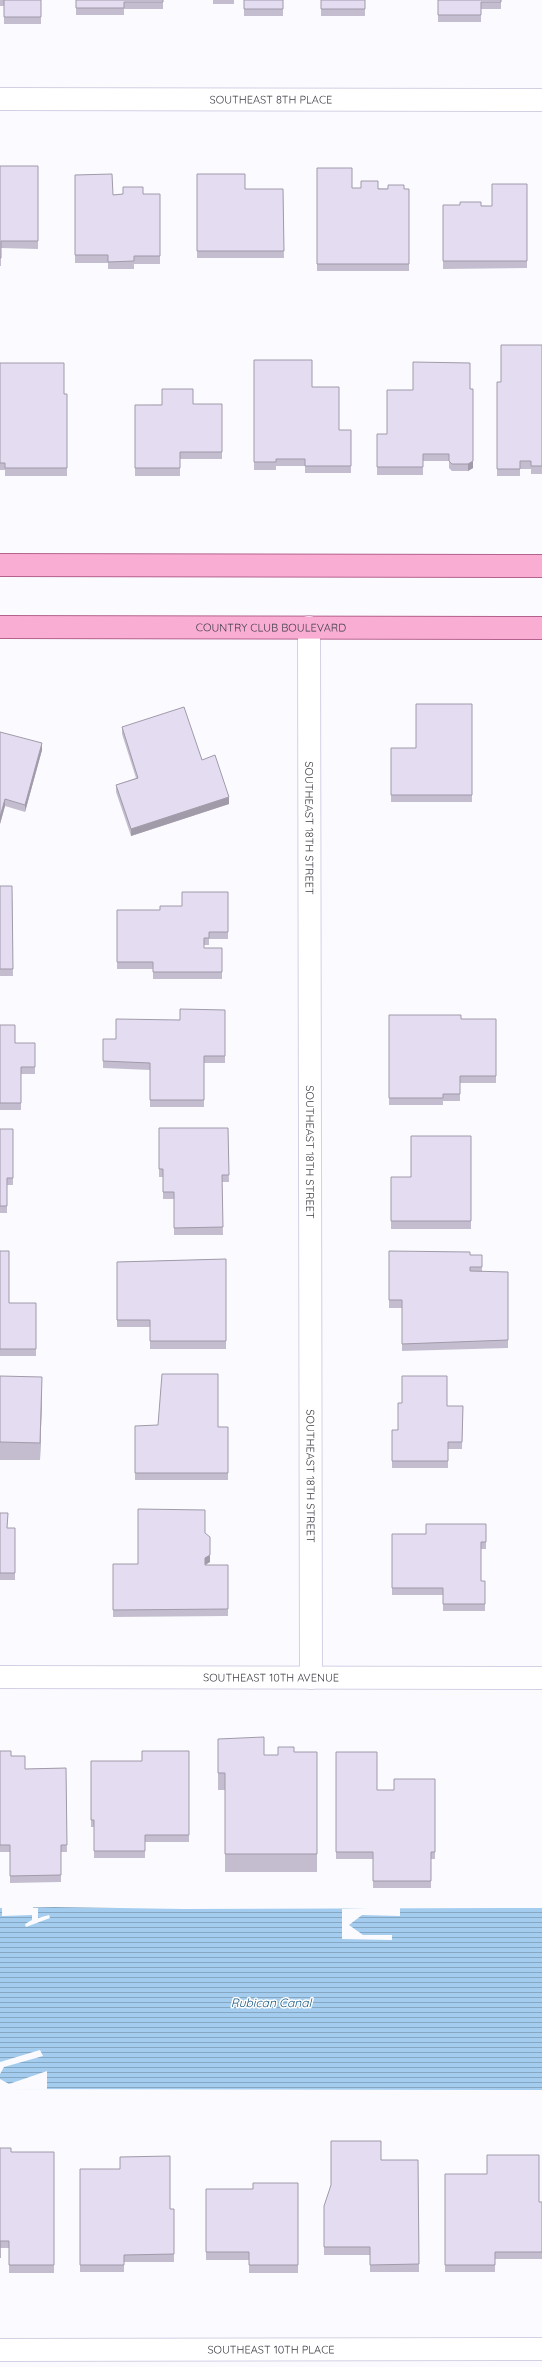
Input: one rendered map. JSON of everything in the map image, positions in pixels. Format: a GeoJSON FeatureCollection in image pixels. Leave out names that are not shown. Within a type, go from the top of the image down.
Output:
{"type":"FeatureCollection","features":[{"type":"Feature","properties":{"kind":"main road"},"geometry":{"type":"LineString","coordinates":[[0,565],[542,566]]}},
{"type":"Feature","properties":{"kind":"main road","name":"COUNTRY CLUB BOULEVARD"},"geometry":{"type":"LineString","coordinates":[[0,627],[542,628]]}},
{"type":"Feature","properties":{"kind":"street","name":"SOUTHEAST 8TH PLACE"},"geometry":{"type":"LineString","coordinates":[[0,99],[542,100]]}},
{"type":"Feature","properties":{"kind":"street","name":"SOUTHEAST 18TH STREET"},"geometry":{"type":"LineString","coordinates":[[309,627],[311,1678]]}},
{"type":"Feature","properties":{"kind":"street","name":"SOUTHEAST 10TH AVENUE"},"geometry":{"type":"LineString","coordinates":[[0,1677],[542,1678]]}},
{"type":"Feature","properties":{"kind":"street","name":"SOUTHEAST 10TH PLACE"},"geometry":{"type":"LineString","coordinates":[[0,2350],[542,2350]]}},
{"type":"Feature","properties":{"kind":"water","name":"Rubican Canal"},"geometry":{"type":"Polygon","coordinates":[[[54,1907],[184,1909],[542,1908],[542,2090],[0,2089],[0,1908],[54,1907]]]}},
{"type":"Feature","properties":{"kind":"pier"},"geometry":{"type":"Polygon","coordinates":[[[2,1906],[33,1906],[33,1908],[38,1908],[38,1918],[49,1915],[50,1918],[26,1927],[25,1924],[32,1920],[32,1915],[2,1916],[2,1906]]]}},
{"type":"Feature","properties":{"kind":"pier"},"geometry":{"type":"Polygon","coordinates":[[[369,1906],[400,1906],[400,1916],[362,1915],[349,1925],[363,1935],[392,1935],[392,1940],[342,1939],[342,1909],[369,1908],[369,1906]]]}},
{"type":"Feature","properties":{"kind":"pier"},"geometry":{"type":"Polygon","coordinates":[[[40,2050],[43,2056],[4,2067],[0,2074],[0,2062],[40,2050]]]}},
{"type":"Feature","properties":{"kind":"pier"},"geometry":{"type":"Polygon","coordinates":[[[47,2071],[47,2089],[4,2089],[4,2091],[0,2091],[0,2079],[9,2084],[47,2071]]]}},
{"type":"Feature","properties":{"kind":"building"},"geometry":{"type":"Polygon","coordinates":[[[4,0],[41,0],[41,17],[4,17],[4,0]]]}},
{"type":"Feature","properties":{"kind":"building"},"geometry":{"type":"Polygon","coordinates":[[[76,0],[163,0],[163,2],[124,2],[124,8],[76,8],[76,0]]]}},
{"type":"Feature","properties":{"kind":"building"},"geometry":{"type":"Polygon","coordinates":[[[244,0],[283,0],[283,9],[244,9],[244,0]]]}},
{"type":"Feature","properties":{"kind":"building"},"geometry":{"type":"Polygon","coordinates":[[[321,0],[365,0],[365,9],[321,9],[321,0]]]}},
{"type":"Feature","properties":{"kind":"building"},"geometry":{"type":"Polygon","coordinates":[[[438,0],[501,0],[501,2],[481,2],[481,15],[438,15],[438,0]]]}},
{"type":"Feature","properties":{"kind":"building"},"geometry":{"type":"Polygon","coordinates":[[[0,166],[38,166],[38,241],[1,241],[1,258],[0,258],[0,166]]]}},
{"type":"Feature","properties":{"kind":"building"},"geometry":{"type":"Polygon","coordinates":[[[317,168],[352,168],[352,188],[361,188],[361,181],[378,181],[378,189],[388,189],[388,185],[404,185],[404,189],[409,189],[409,264],[317,264],[317,168]]]}},
{"type":"Feature","properties":{"kind":"building"},"geometry":{"type":"Polygon","coordinates":[[[112,174],[113,195],[123,194],[123,187],[143,187],[143,194],[160,194],[160,256],[134,256],[134,261],[108,262],[108,255],[75,255],[75,175],[112,174]]]}},
{"type":"Feature","properties":{"kind":"building"},"geometry":{"type":"Polygon","coordinates":[[[197,174],[245,174],[245,189],[283,189],[284,251],[197,251],[197,174]]]}},
{"type":"Feature","properties":{"kind":"building"},"geometry":{"type":"Polygon","coordinates":[[[492,184],[527,184],[527,261],[443,261],[443,205],[460,205],[460,202],[481,202],[481,206],[492,206],[492,184]]]}},
{"type":"Feature","properties":{"kind":"building"},"geometry":{"type":"Polygon","coordinates":[[[501,345],[542,345],[542,466],[531,466],[531,461],[520,461],[520,469],[497,469],[497,382],[501,382],[501,345]]]}},
{"type":"Feature","properties":{"kind":"building"},"geometry":{"type":"Polygon","coordinates":[[[254,360],[312,360],[312,387],[339,387],[339,430],[351,430],[351,466],[305,466],[305,459],[276,459],[276,462],[254,462],[254,360]]]}},
{"type":"Feature","properties":{"kind":"building"},"geometry":{"type":"Polygon","coordinates":[[[413,362],[470,363],[470,389],[473,389],[473,461],[468,464],[452,464],[449,461],[449,454],[423,454],[423,467],[377,467],[377,434],[387,434],[387,390],[413,390],[413,362]]]}},
{"type":"Feature","properties":{"kind":"building"},"geometry":{"type":"Polygon","coordinates":[[[0,363],[64,363],[64,394],[67,394],[67,468],[5,468],[5,463],[0,463],[0,363]]]}},
{"type":"Feature","properties":{"kind":"building"},"geometry":{"type":"Polygon","coordinates":[[[162,389],[193,389],[193,404],[222,404],[222,452],[180,452],[180,468],[135,468],[135,405],[162,405],[162,389]]]}},
{"type":"Feature","properties":{"kind":"building"},"geometry":{"type":"Polygon","coordinates":[[[416,704],[472,704],[472,795],[391,795],[391,748],[416,748],[416,704]]]}},
{"type":"Feature","properties":{"kind":"building"},"geometry":{"type":"Polygon","coordinates":[[[184,707],[202,760],[215,755],[229,797],[131,829],[116,785],[138,778],[122,727],[184,707]]]}},
{"type":"Feature","properties":{"kind":"building"},"geometry":{"type":"Polygon","coordinates":[[[0,732],[42,743],[25,805],[5,799],[0,817],[0,732]]]}},
{"type":"Feature","properties":{"kind":"building"},"geometry":{"type":"Polygon","coordinates":[[[0,886],[12,886],[13,969],[0,969],[0,886]]]}},
{"type":"Feature","properties":{"kind":"building"},"geometry":{"type":"Polygon","coordinates":[[[182,892],[228,892],[228,932],[209,932],[209,938],[204,938],[204,948],[222,948],[222,972],[153,972],[153,962],[117,962],[117,910],[160,910],[160,906],[182,906],[182,892]]]}},
{"type":"Feature","properties":{"kind":"building"},"geometry":{"type":"Polygon","coordinates":[[[180,1009],[225,1010],[225,1056],[204,1056],[204,1100],[150,1100],[150,1063],[103,1061],[103,1039],[116,1039],[116,1019],[180,1020],[180,1009]]]}},
{"type":"Feature","properties":{"kind":"building"},"geometry":{"type":"Polygon","coordinates":[[[389,1015],[461,1015],[461,1019],[496,1019],[496,1076],[460,1076],[460,1094],[443,1094],[443,1098],[389,1098],[389,1015]]]}},
{"type":"Feature","properties":{"kind":"building"},"geometry":{"type":"Polygon","coordinates":[[[0,1025],[15,1025],[15,1043],[35,1043],[35,1067],[21,1067],[21,1103],[0,1103],[0,1025]]]}},
{"type":"Feature","properties":{"kind":"building"},"geometry":{"type":"Polygon","coordinates":[[[159,1128],[228,1128],[229,1175],[222,1175],[223,1227],[174,1228],[174,1192],[163,1192],[163,1169],[159,1169],[159,1128]]]}},
{"type":"Feature","properties":{"kind":"building"},"geometry":{"type":"Polygon","coordinates":[[[0,1129],[13,1129],[13,1178],[7,1178],[7,1206],[0,1206],[0,1129]]]}},
{"type":"Feature","properties":{"kind":"building"},"geometry":{"type":"Polygon","coordinates":[[[411,1136],[471,1136],[471,1221],[391,1221],[391,1177],[411,1177],[411,1136]]]}},
{"type":"Feature","properties":{"kind":"building"},"geometry":{"type":"Polygon","coordinates":[[[0,1251],[9,1251],[9,1303],[36,1303],[36,1349],[0,1349],[0,1251]]]}},
{"type":"Feature","properties":{"kind":"building"},"geometry":{"type":"Polygon","coordinates":[[[389,1251],[470,1252],[470,1255],[482,1255],[482,1267],[470,1267],[470,1271],[508,1272],[508,1340],[402,1344],[402,1300],[389,1300],[389,1251]]]}},
{"type":"Feature","properties":{"kind":"building"},"geometry":{"type":"Polygon","coordinates":[[[226,1259],[226,1341],[150,1341],[150,1320],[117,1320],[117,1262],[226,1259]]]}},
{"type":"Feature","properties":{"kind":"building"},"geometry":{"type":"Polygon","coordinates":[[[162,1374],[218,1374],[218,1427],[228,1427],[228,1473],[135,1473],[135,1426],[158,1425],[162,1374]]]}},
{"type":"Feature","properties":{"kind":"building"},"geometry":{"type":"Polygon","coordinates":[[[0,1376],[42,1377],[40,1443],[0,1442],[0,1376]]]}},
{"type":"Feature","properties":{"kind":"building"},"geometry":{"type":"Polygon","coordinates":[[[402,1376],[447,1376],[447,1406],[463,1406],[462,1442],[448,1442],[448,1461],[392,1461],[392,1430],[398,1430],[398,1403],[402,1403],[402,1376]]]}},
{"type":"Feature","properties":{"kind":"building"},"geometry":{"type":"Polygon","coordinates":[[[138,1509],[205,1510],[205,1533],[210,1537],[210,1555],[205,1558],[205,1565],[228,1565],[228,1609],[113,1610],[113,1564],[138,1564],[138,1509]]]}},
{"type":"Feature","properties":{"kind":"building"},"geometry":{"type":"Polygon","coordinates":[[[0,1513],[8,1513],[7,1528],[15,1528],[15,1573],[0,1573],[0,1513]]]}},
{"type":"Feature","properties":{"kind":"building"},"geometry":{"type":"Polygon","coordinates":[[[426,1524],[486,1524],[486,1542],[481,1542],[481,1581],[485,1581],[485,1604],[443,1604],[443,1588],[392,1588],[392,1534],[426,1534],[426,1524]]]}},
{"type":"Feature","properties":{"kind":"building"},"geometry":{"type":"Polygon","coordinates":[[[264,1737],[264,1755],[278,1755],[278,1747],[294,1747],[294,1752],[317,1752],[317,1854],[225,1854],[225,1773],[218,1773],[218,1739],[264,1737]]]}},
{"type":"Feature","properties":{"kind":"building"},"geometry":{"type":"Polygon","coordinates":[[[0,1751],[11,1751],[11,1756],[25,1756],[25,1769],[66,1768],[67,1845],[61,1845],[61,1875],[10,1876],[10,1845],[0,1845],[0,1751]]]}},
{"type":"Feature","properties":{"kind":"building"},"geometry":{"type":"Polygon","coordinates":[[[142,1751],[189,1751],[189,1835],[145,1835],[145,1851],[94,1851],[94,1820],[91,1820],[91,1761],[142,1761],[142,1751]]]}},
{"type":"Feature","properties":{"kind":"building"},"geometry":{"type":"Polygon","coordinates":[[[336,1752],[377,1752],[377,1790],[394,1790],[394,1779],[435,1779],[435,1852],[431,1852],[431,1881],[373,1881],[373,1852],[336,1852],[336,1752]]]}},
{"type":"Feature","properties":{"kind":"building"},"geometry":{"type":"Polygon","coordinates":[[[331,2141],[381,2141],[381,2160],[418,2160],[419,2264],[370,2265],[370,2247],[324,2247],[324,2206],[331,2185],[331,2141]]]}},
{"type":"Feature","properties":{"kind":"building"},"geometry":{"type":"Polygon","coordinates":[[[0,2148],[11,2148],[11,2152],[54,2152],[54,2265],[9,2265],[9,2241],[0,2241],[0,2148]]]}},
{"type":"Feature","properties":{"kind":"building"},"geometry":{"type":"Polygon","coordinates":[[[487,2155],[539,2155],[539,2202],[542,2202],[542,2252],[495,2252],[495,2265],[445,2265],[445,2174],[487,2174],[487,2155]]]}},
{"type":"Feature","properties":{"kind":"building"},"geometry":{"type":"Polygon","coordinates":[[[170,2156],[170,2209],[174,2209],[174,2254],[124,2255],[124,2265],[80,2265],[80,2169],[120,2169],[120,2157],[170,2156]]]}},
{"type":"Feature","properties":{"kind":"building"},"geometry":{"type":"Polygon","coordinates":[[[253,2183],[298,2183],[298,2265],[249,2265],[249,2252],[206,2252],[206,2189],[253,2189],[253,2183]]]}}]}
